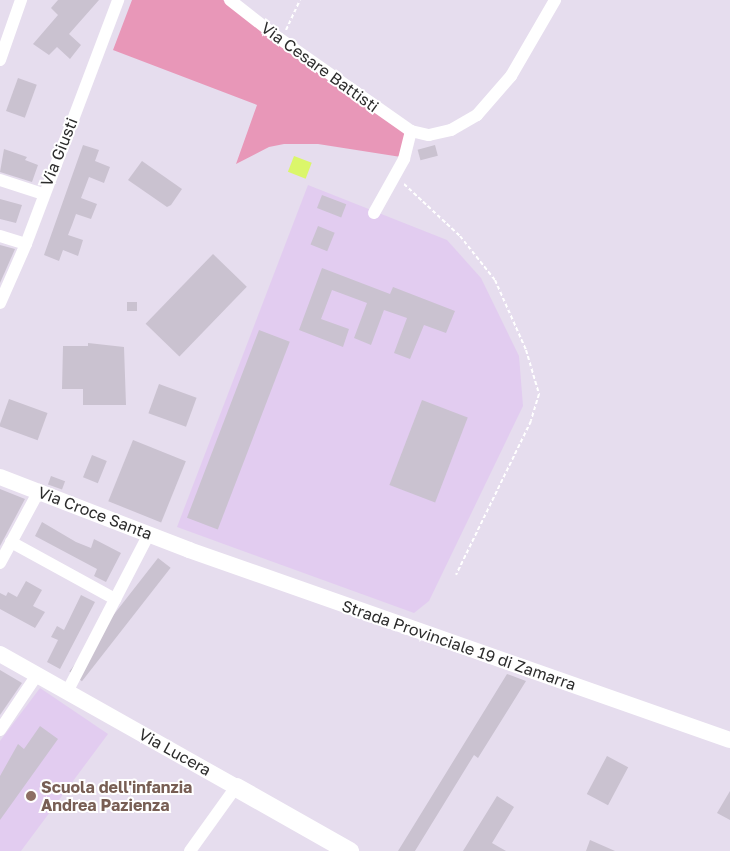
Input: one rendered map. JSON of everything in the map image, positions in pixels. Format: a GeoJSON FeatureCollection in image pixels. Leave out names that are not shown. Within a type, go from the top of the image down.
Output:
{"type":"FeatureCollection","features":[{"type":"Feature","properties":{"kind":"main road","name":"Via Lucera"},"geometry":{"type":"LineString","coordinates":[[236,787],[349,851]]}},
{"type":"Feature","properties":{"kind":"street"},"geometry":{"type":"LineString","coordinates":[[0,60],[21,0]]}},
{"type":"Feature","properties":{"kind":"street","name":"Via Giusti"},"geometry":{"type":"LineString","coordinates":[[0,303],[26,244],[43,194],[118,0]]}},
{"type":"Feature","properties":{"kind":"street","name":"Via Cesare Battisti"},"geometry":{"type":"LineString","coordinates":[[230,0],[280,39],[411,132]]}},
{"type":"Feature","properties":{"kind":"street"},"geometry":{"type":"LineString","coordinates":[[374,213],[396,176],[411,132],[428,135],[451,130],[476,115],[511,76],[555,0]]}},
{"type":"Feature","properties":{"kind":"street"},"geometry":{"type":"LineString","coordinates":[[0,180],[43,194]]}},
{"type":"Feature","properties":{"kind":"street"},"geometry":{"type":"LineString","coordinates":[[0,236],[26,244]]}},
{"type":"Feature","properties":{"kind":"street","name":"Via Croce Santa"},"geometry":{"type":"LineString","coordinates":[[0,477],[189,550]]}},
{"type":"Feature","properties":{"kind":"street"},"geometry":{"type":"LineString","coordinates":[[1,560],[39,491]]}},
{"type":"Feature","properties":{"kind":"street"},"geometry":{"type":"LineString","coordinates":[[67,692],[149,534]]}},
{"type":"Feature","properties":{"kind":"street"},"geometry":{"type":"LineString","coordinates":[[11,542],[115,599]]}},
{"type":"Feature","properties":{"kind":"street","name":"Strada Provinciale 19 di Zamarra"},"geometry":{"type":"LineString","coordinates":[[189,550],[730,740]]}},
{"type":"Feature","properties":{"kind":"street","name":"Via Lucera"},"geometry":{"type":"LineString","coordinates":[[0,654],[236,787]]}},
{"type":"Feature","properties":{"kind":"street"},"geometry":{"type":"LineString","coordinates":[[0,730],[37,675]]}},
{"type":"Feature","properties":{"kind":"street"},"geometry":{"type":"LineString","coordinates":[[190,851],[236,787]]}},
{"type":"Feature","properties":{"kind":"path"},"geometry":{"type":"LineString","coordinates":[[280,39],[300,0]]}},
{"type":"Feature","properties":{"kind":"path"},"geometry":{"type":"LineString","coordinates":[[396,176],[460,236],[495,280],[526,350],[539,394],[531,421],[456,576]]}},
{"type":"Feature","properties":{"kind":"shaded area"},"geometry":{"type":"Polygon","coordinates":[[[132,0],[223,0],[278,43],[407,132],[401,157],[318,144],[284,144],[269,147],[236,164],[257,105],[113,50],[132,0]]]}},
{"type":"Feature","properties":{"kind":"shaded area"},"geometry":{"type":"Polygon","coordinates":[[[294,156],[312,163],[306,179],[288,172],[294,156]]]}},
{"type":"Feature","properties":{"kind":"shaded area"},"geometry":{"type":"Polygon","coordinates":[[[308,185],[447,240],[481,278],[519,356],[523,406],[429,601],[414,613],[177,527],[308,185]]]}},
{"type":"Feature","properties":{"kind":"shaded area","name":"Scuola dell'infanzia Andrea Pazienza"},"geometry":{"type":"Polygon","coordinates":[[[40,688],[108,734],[21,851],[0,851],[0,741],[40,688]]]}},
{"type":"Feature","properties":{"kind":"building"},"geometry":{"type":"Polygon","coordinates":[[[58,0],[99,0],[69,34],[81,45],[70,59],[57,47],[49,55],[33,44],[58,15],[51,8],[58,0]]]}},
{"type":"Feature","properties":{"kind":"building"},"geometry":{"type":"Polygon","coordinates":[[[18,78],[37,85],[25,118],[6,111],[18,78]]]}},
{"type":"Feature","properties":{"kind":"building"},"geometry":{"type":"Polygon","coordinates":[[[83,145],[99,150],[95,161],[110,167],[104,183],[89,177],[81,198],[97,204],[91,219],[76,214],[68,235],[83,240],[78,256],[63,250],[59,261],[44,255],[83,145]]]}},
{"type":"Feature","properties":{"kind":"building"},"geometry":{"type":"Polygon","coordinates":[[[435,145],[438,156],[420,160],[418,150],[435,145]]]}},
{"type":"Feature","properties":{"kind":"building"},"geometry":{"type":"Polygon","coordinates":[[[4,149],[27,157],[25,160],[38,165],[32,182],[0,172],[4,149]]]}},
{"type":"Feature","properties":{"kind":"building"},"geometry":{"type":"Polygon","coordinates":[[[142,161],[182,189],[171,205],[167,207],[128,180],[142,161]]]}},
{"type":"Feature","properties":{"kind":"building"},"geometry":{"type":"Polygon","coordinates":[[[322,195],[346,204],[341,217],[317,208],[322,195]]]}},
{"type":"Feature","properties":{"kind":"building"},"geometry":{"type":"Polygon","coordinates":[[[0,199],[22,205],[16,223],[0,219],[0,199]]]}},
{"type":"Feature","properties":{"kind":"building"},"geometry":{"type":"Polygon","coordinates":[[[318,226],[335,233],[327,251],[311,245],[318,226]]]}},
{"type":"Feature","properties":{"kind":"building"},"geometry":{"type":"Polygon","coordinates":[[[0,245],[15,249],[0,283],[0,245]]]}},
{"type":"Feature","properties":{"kind":"building"},"geometry":{"type":"Polygon","coordinates":[[[213,254],[247,287],[179,356],[146,324],[213,254]]]}},
{"type":"Feature","properties":{"kind":"building"},"geometry":{"type":"Polygon","coordinates":[[[322,268],[390,294],[393,287],[455,311],[446,333],[424,325],[410,359],[394,353],[407,318],[384,310],[371,345],[354,338],[367,303],[332,290],[321,319],[349,329],[343,347],[299,330],[322,268]]]}},
{"type":"Feature","properties":{"kind":"building"},"geometry":{"type":"Polygon","coordinates":[[[127,302],[137,302],[137,311],[127,311],[127,302]]]}},
{"type":"Feature","properties":{"kind":"building"},"geometry":{"type":"Polygon","coordinates":[[[259,330],[290,342],[218,529],[187,518],[259,330]]]}},
{"type":"Feature","properties":{"kind":"building"},"geometry":{"type":"Polygon","coordinates":[[[88,343],[124,347],[126,405],[83,405],[83,389],[62,389],[63,346],[88,346],[88,343]]]}},
{"type":"Feature","properties":{"kind":"building"},"geometry":{"type":"Polygon","coordinates":[[[159,384],[197,398],[186,427],[148,413],[159,384]]]}},
{"type":"Feature","properties":{"kind":"building"},"geometry":{"type":"Polygon","coordinates":[[[9,399],[48,413],[38,440],[0,427],[9,399]]]}},
{"type":"Feature","properties":{"kind":"building"},"geometry":{"type":"Polygon","coordinates":[[[422,400],[468,418],[435,503],[389,485],[422,400]]]}},
{"type":"Feature","properties":{"kind":"building"},"geometry":{"type":"Polygon","coordinates":[[[133,440],[186,461],[161,523],[108,501],[133,440]]]}},
{"type":"Feature","properties":{"kind":"building"},"geometry":{"type":"Polygon","coordinates":[[[92,455],[107,461],[98,483],[83,477],[92,455]]]}},
{"type":"Feature","properties":{"kind":"building"},"geometry":{"type":"Polygon","coordinates":[[[51,476],[65,481],[62,490],[48,484],[51,476]]]}},
{"type":"Feature","properties":{"kind":"building"},"geometry":{"type":"Polygon","coordinates":[[[0,489],[25,499],[0,546],[0,489]]]}},
{"type":"Feature","properties":{"kind":"building"},"geometry":{"type":"Polygon","coordinates":[[[42,522],[76,542],[91,548],[94,539],[121,553],[106,582],[94,576],[97,569],[35,536],[42,522]]]}},
{"type":"Feature","properties":{"kind":"building"},"geometry":{"type":"Polygon","coordinates":[[[158,558],[171,568],[82,681],[69,671],[158,558]]]}},
{"type":"Feature","properties":{"kind":"building"},"geometry":{"type":"Polygon","coordinates":[[[26,581],[42,590],[33,606],[45,612],[35,628],[0,609],[0,593],[6,596],[8,592],[17,597],[26,581]]]}},
{"type":"Feature","properties":{"kind":"building"},"geometry":{"type":"Polygon","coordinates":[[[81,595],[95,602],[60,669],[47,662],[58,640],[51,637],[57,626],[64,630],[81,595]]]}},
{"type":"Feature","properties":{"kind":"building"},"geometry":{"type":"Polygon","coordinates":[[[0,670],[22,683],[0,715],[0,670]]]}},
{"type":"Feature","properties":{"kind":"building"},"geometry":{"type":"Polygon","coordinates":[[[507,674],[526,681],[478,758],[474,755],[415,851],[398,851],[507,674]]]}},
{"type":"Feature","properties":{"kind":"building","name":"Scuola dell'infanzia Andrea Pazienza"},"geometry":{"type":"Polygon","coordinates":[[[40,726],[58,739],[0,820],[0,776],[18,744],[24,749],[40,726]]]}},
{"type":"Feature","properties":{"kind":"building"},"geometry":{"type":"Polygon","coordinates":[[[607,756],[628,767],[608,805],[587,794],[607,756]]]}},
{"type":"Feature","properties":{"kind":"building"},"geometry":{"type":"Polygon","coordinates":[[[730,791],[730,820],[717,813],[730,791]]]}},
{"type":"Feature","properties":{"kind":"building"},"geometry":{"type":"Polygon","coordinates":[[[497,796],[514,807],[492,843],[506,851],[463,851],[497,796]]]}},
{"type":"Feature","properties":{"kind":"building"},"geometry":{"type":"Polygon","coordinates":[[[590,840],[615,851],[586,851],[590,840]]]}},
{"type":"Feature","properties":{"kind":"place","name":"Scuola dell'infanzia Andrea Pazienza"},"geometry":{"type":"Point","coordinates":[31,796]}}]}
